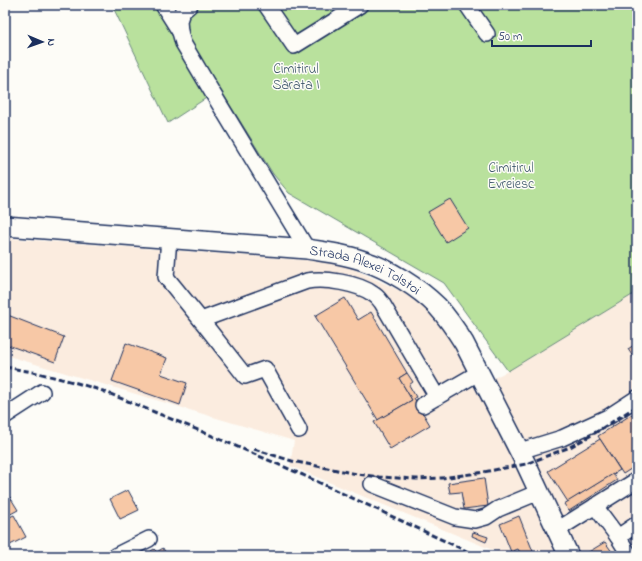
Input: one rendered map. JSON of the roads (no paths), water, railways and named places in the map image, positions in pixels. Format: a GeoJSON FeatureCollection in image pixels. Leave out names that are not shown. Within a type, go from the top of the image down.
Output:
{"type":"FeatureCollection","features":[{"type":"Feature","properties":{"kind":"main road","name":"Strada Alexei Tolstoi"},"geometry":{"type":"LineString","coordinates":[[5,226],[307,249],[364,260],[391,273],[409,284],[436,305],[464,343],[520,451],[569,556]]}},
{"type":"Feature","properties":{"kind":"street"},"geometry":{"type":"LineString","coordinates":[[164,5],[212,92],[307,249]]}},
{"type":"Feature","properties":{"kind":"street"},"geometry":{"type":"LineString","coordinates":[[180,32],[179,21],[182,12],[190,5]]}},
{"type":"Feature","properties":{"kind":"street"},"geometry":{"type":"LineString","coordinates":[[266,5],[294,46],[360,5]]}},
{"type":"Feature","properties":{"kind":"street"},"geometry":{"type":"LineString","coordinates":[[468,5],[487,34]]}},
{"type":"Feature","properties":{"kind":"street"},"geometry":{"type":"LineString","coordinates":[[169,238],[166,277],[245,376],[265,368],[299,430]]}},
{"type":"Feature","properties":{"kind":"street"},"geometry":{"type":"LineString","coordinates":[[201,320],[315,279],[351,285],[372,293],[382,303],[437,397]]}},
{"type":"Feature","properties":{"kind":"street"},"geometry":{"type":"LineString","coordinates":[[423,405],[480,372]]}},
{"type":"Feature","properties":{"kind":"street"},"geometry":{"type":"LineString","coordinates":[[5,416],[42,392]]}},
{"type":"Feature","properties":{"kind":"street"},"geometry":{"type":"LineString","coordinates":[[520,451],[562,438],[608,417],[637,398]]}},
{"type":"Feature","properties":{"kind":"street"},"geometry":{"type":"LineString","coordinates":[[557,530],[637,480]]}},
{"type":"Feature","properties":{"kind":"street"},"geometry":{"type":"LineString","coordinates":[[372,484],[455,517],[474,520],[486,517],[498,509],[539,492]]}},
{"type":"Feature","properties":{"kind":"street"},"geometry":{"type":"LineString","coordinates":[[596,506],[630,556]]}},
{"type":"Feature","properties":{"kind":"street"},"geometry":{"type":"LineString","coordinates":[[618,537],[637,524]]}},
{"type":"Feature","properties":{"kind":"street"},"geometry":{"type":"LineString","coordinates":[[115,556],[149,539]]}},
{"type":"Feature","properties":{"kind":"railway"},"geometry":{"type":"LineString","coordinates":[[5,367],[38,373],[103,391],[303,475],[477,556]]}},
{"type":"Feature","properties":{"kind":"railway"},"geometry":{"type":"LineString","coordinates":[[254,449],[292,461],[357,474],[416,479],[442,478],[526,464],[570,447],[637,406]]}},
{"type":"Feature","properties":{"kind":"park label","name":"Cimitirul Sărata I"},"geometry":{"type":"Point","coordinates":[296,76]}},
{"type":"Feature","properties":{"kind":"park label","name":"Cimitirul Evreiesc"},"geometry":{"type":"Point","coordinates":[511,176]}}]}
